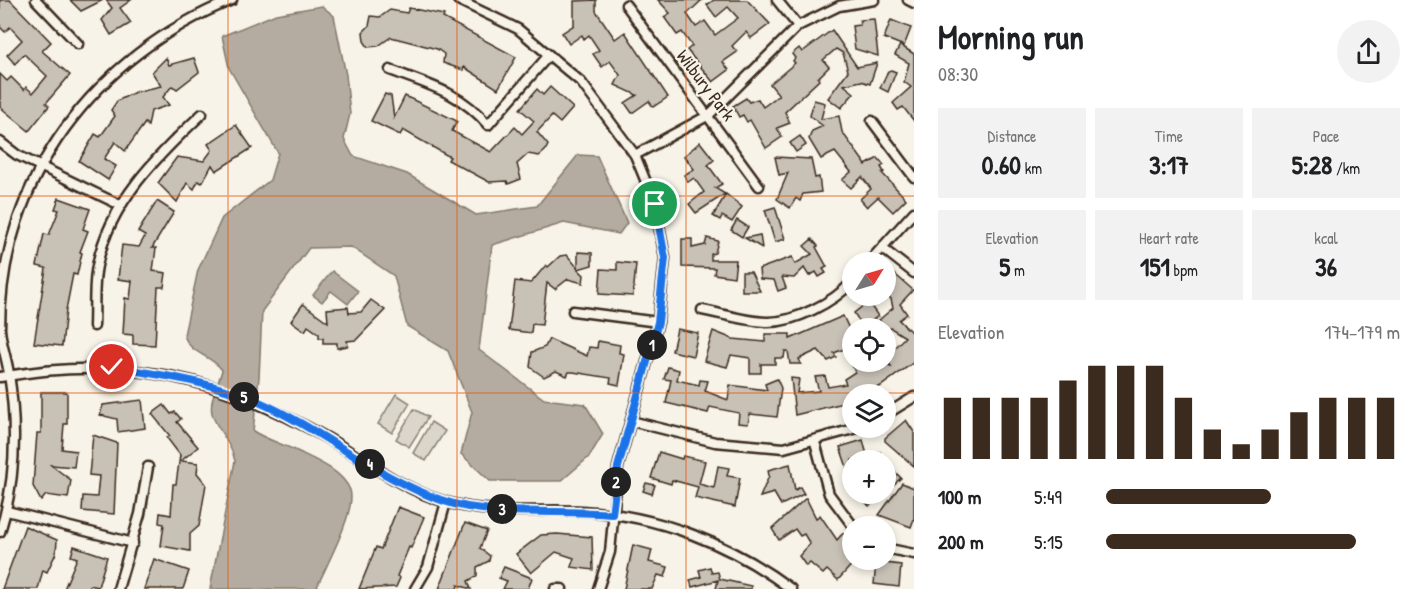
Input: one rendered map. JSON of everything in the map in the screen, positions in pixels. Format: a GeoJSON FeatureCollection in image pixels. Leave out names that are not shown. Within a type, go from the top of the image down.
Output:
{"type":"FeatureCollection","features":[{"type":"Feature","properties":{"kind":"street"},"geometry":{"type":"LineString","coordinates":[[36,0],[78,44]]}},
{"type":"Feature","properties":{"kind":"street"},"geometry":{"type":"LineString","coordinates":[[0,532],[7,511],[15,461],[0,332],[2,277],[18,216],[63,129],[113,72],[141,49],[176,26],[232,0]]}},
{"type":"Feature","properties":{"kind":"street"},"geometry":{"type":"LineString","coordinates":[[458,0],[518,29],[581,82],[635,155],[655,204],[665,258],[658,322],[618,467],[610,552],[598,589]]}},
{"type":"Feature","properties":{"kind":"street"},"geometry":{"type":"LineString","coordinates":[[777,0],[798,26]]}},
{"type":"Feature","properties":{"kind":"street"},"geometry":{"type":"LineString","coordinates":[[635,155],[709,115],[798,26],[839,6],[874,0]]}},
{"type":"Feature","properties":{"kind":"street"},"geometry":{"type":"LineString","coordinates":[[908,0],[914,3]]}},
{"type":"Feature","properties":{"kind":"street","name":"Wilbury Park"},"geometry":{"type":"LineString","coordinates":[[626,5],[759,186]]}},
{"type":"Feature","properties":{"kind":"street"},"geometry":{"type":"LineString","coordinates":[[390,70],[453,94],[472,106],[488,125],[549,55]]}},
{"type":"Feature","properties":{"kind":"street"},"geometry":{"type":"LineString","coordinates":[[94,326],[97,267],[120,206],[157,157],[202,114]]}},
{"type":"Feature","properties":{"kind":"street"},"geometry":{"type":"LineString","coordinates":[[872,121],[914,177]]}},
{"type":"Feature","properties":{"kind":"street"},"geometry":{"type":"LineString","coordinates":[[0,142],[17,155],[120,206]]}},
{"type":"Feature","properties":{"kind":"street"},"geometry":{"type":"LineString","coordinates":[[878,252],[914,212]]}},
{"type":"Feature","properties":{"kind":"street"},"geometry":{"type":"LineString","coordinates":[[882,248],[914,273]]}},
{"type":"Feature","properties":{"kind":"street"},"geometry":{"type":"LineString","coordinates":[[702,310],[768,322],[813,311],[842,293]]}},
{"type":"Feature","properties":{"kind":"street"},"geometry":{"type":"LineString","coordinates":[[573,311],[658,322]]}},
{"type":"Feature","properties":{"kind":"street"},"geometry":{"type":"LineString","coordinates":[[5,376],[60,369],[112,367],[208,384],[259,403],[327,438],[406,485],[446,502],[482,509],[612,514],[680,530],[729,549],[763,568],[791,589]]}},
{"type":"Feature","properties":{"kind":"street"},"geometry":{"type":"LineString","coordinates":[[896,409],[914,398]]}},
{"type":"Feature","properties":{"kind":"street"},"geometry":{"type":"LineString","coordinates":[[631,421],[714,442],[751,447],[784,448],[815,442],[842,433]]}},
{"type":"Feature","properties":{"kind":"street"},"geometry":{"type":"LineString","coordinates":[[815,442],[829,494],[846,516]]}},
{"type":"Feature","properties":{"kind":"street"},"geometry":{"type":"LineString","coordinates":[[118,589],[133,543],[148,467]]}},
{"type":"Feature","properties":{"kind":"street"},"geometry":{"type":"LineString","coordinates":[[415,589],[428,567],[446,502]]}},
{"type":"Feature","properties":{"kind":"street"},"geometry":{"type":"LineString","coordinates":[[7,511],[133,543]]}},
{"type":"Feature","properties":{"kind":"street"},"geometry":{"type":"LineString","coordinates":[[896,550],[914,554]]}},
{"type":"Feature","properties":{"kind":"street"},"geometry":{"type":"LineString","coordinates":[[555,589],[562,589]]}},
{"type":"Feature","properties":{"kind":"shaded area"},"geometry":{"type":"Polygon","coordinates":[[[322,6],[334,16],[346,75],[350,114],[344,139],[353,156],[407,174],[476,215],[537,206],[578,155],[597,156],[627,223],[619,234],[564,223],[492,245],[479,350],[544,399],[585,404],[603,434],[589,457],[561,481],[490,481],[461,454],[472,412],[448,351],[407,326],[394,276],[351,247],[309,248],[262,311],[259,378],[253,431],[310,457],[341,477],[350,490],[351,499],[345,525],[316,589],[210,589],[235,461],[230,447],[213,418],[211,408],[222,370],[191,347],[184,335],[198,270],[222,218],[270,180],[278,153],[229,68],[222,36],[276,14],[322,6]]]}},
{"type":"Feature","properties":{"kind":"shaded area"},"geometry":{"type":"Polygon","coordinates":[[[332,271],[358,291],[348,304],[331,291],[322,302],[313,295],[332,271]]]}},
{"type":"Feature","properties":{"kind":"shaded area"},"geometry":{"type":"Polygon","coordinates":[[[396,394],[410,403],[392,433],[378,424],[396,394]]]}},
{"type":"Feature","properties":{"kind":"shaded area"},"geometry":{"type":"Polygon","coordinates":[[[414,409],[428,417],[409,447],[396,439],[414,409]]]}},
{"type":"Feature","properties":{"kind":"shaded area"},"geometry":{"type":"Polygon","coordinates":[[[431,422],[445,431],[426,461],[413,453],[431,422]]]}},
{"type":"Feature","properties":{"kind":"building"},"geometry":{"type":"Polygon","coordinates":[[[0,0],[10,0],[51,42],[42,51],[70,75],[46,103],[49,106],[29,131],[0,107],[0,74],[7,81],[11,77],[24,90],[26,87],[33,93],[47,76],[24,54],[15,64],[7,55],[22,40],[10,27],[5,32],[0,27],[0,0]]]}},
{"type":"Feature","properties":{"kind":"building"},"geometry":{"type":"Polygon","coordinates":[[[70,0],[103,0],[81,11],[70,0]]]}},
{"type":"Feature","properties":{"kind":"building"},"geometry":{"type":"Polygon","coordinates":[[[106,0],[131,0],[120,8],[131,23],[111,35],[102,20],[112,8],[106,0]]]}},
{"type":"Feature","properties":{"kind":"building"},"geometry":{"type":"Polygon","coordinates":[[[596,0],[596,11],[615,39],[625,32],[668,97],[653,107],[649,101],[632,113],[625,103],[637,95],[615,85],[620,75],[610,61],[602,67],[593,54],[599,50],[589,35],[584,39],[582,35],[569,44],[562,33],[574,25],[574,1],[596,0]]]}},
{"type":"Feature","properties":{"kind":"building"},"geometry":{"type":"Polygon","coordinates":[[[658,0],[702,0],[687,14],[696,27],[705,21],[715,35],[738,18],[728,7],[716,17],[707,5],[714,0],[747,0],[770,24],[751,38],[746,32],[732,46],[737,52],[723,62],[729,70],[713,82],[687,50],[692,46],[682,32],[677,35],[664,17],[670,13],[658,0]]]}},
{"type":"Feature","properties":{"kind":"building"},"geometry":{"type":"Polygon","coordinates":[[[409,8],[444,15],[443,18],[516,57],[498,89],[464,67],[463,70],[443,63],[444,54],[437,49],[391,37],[378,46],[368,47],[364,41],[363,32],[369,26],[371,16],[380,17],[390,10],[407,13],[409,8]]]}},
{"type":"Feature","properties":{"kind":"building"},"geometry":{"type":"Polygon","coordinates":[[[874,19],[878,56],[855,49],[852,26],[860,25],[860,20],[874,19]]]}},
{"type":"Feature","properties":{"kind":"building"},"geometry":{"type":"Polygon","coordinates":[[[891,20],[911,28],[904,46],[884,38],[891,20]]]}},
{"type":"Feature","properties":{"kind":"building"},"geometry":{"type":"Polygon","coordinates":[[[832,30],[857,67],[877,63],[870,84],[861,81],[844,85],[854,93],[841,108],[828,98],[848,71],[843,53],[836,49],[823,60],[829,67],[818,78],[819,80],[785,112],[790,123],[777,128],[782,137],[766,148],[750,120],[747,122],[743,115],[739,117],[733,106],[746,98],[749,102],[758,99],[763,107],[779,95],[770,84],[795,63],[792,54],[799,48],[802,52],[832,30]]]}},
{"type":"Feature","properties":{"kind":"building"},"geometry":{"type":"Polygon","coordinates":[[[900,45],[914,54],[914,121],[903,107],[898,110],[893,103],[911,87],[904,82],[909,63],[895,55],[900,45]]]}},
{"type":"Feature","properties":{"kind":"building"},"geometry":{"type":"Polygon","coordinates":[[[166,58],[169,65],[194,58],[199,72],[177,89],[172,86],[163,97],[169,105],[151,111],[148,126],[145,123],[125,151],[115,142],[104,159],[116,166],[108,180],[79,161],[95,134],[100,137],[115,116],[111,110],[117,101],[135,92],[161,86],[152,72],[166,58]]]}},
{"type":"Feature","properties":{"kind":"building"},"geometry":{"type":"Polygon","coordinates":[[[888,71],[896,72],[888,92],[880,88],[888,71]]]}},
{"type":"Feature","properties":{"kind":"building"},"geometry":{"type":"Polygon","coordinates":[[[550,87],[573,108],[560,123],[552,116],[537,132],[548,145],[545,151],[539,156],[528,154],[517,164],[521,179],[508,184],[507,181],[489,182],[448,160],[450,157],[403,130],[400,135],[371,121],[385,94],[391,96],[394,118],[405,96],[457,121],[452,131],[491,152],[515,127],[522,134],[534,121],[520,109],[537,89],[543,95],[550,87]]]}},
{"type":"Feature","properties":{"kind":"building"},"geometry":{"type":"Polygon","coordinates":[[[814,100],[825,103],[821,119],[839,116],[842,132],[866,165],[878,158],[884,165],[881,167],[884,172],[882,173],[906,199],[893,212],[878,197],[867,207],[860,199],[871,189],[862,177],[851,188],[842,180],[851,172],[835,152],[821,159],[809,139],[812,131],[823,126],[810,116],[814,100]]]}},
{"type":"Feature","properties":{"kind":"building"},"geometry":{"type":"Polygon","coordinates":[[[236,125],[252,148],[216,171],[212,165],[202,183],[198,181],[194,189],[187,183],[177,202],[158,183],[177,157],[204,161],[212,150],[208,144],[236,125]]]}},
{"type":"Feature","properties":{"kind":"building"},"geometry":{"type":"Polygon","coordinates":[[[800,136],[806,145],[796,152],[790,143],[800,136]]]}},
{"type":"Feature","properties":{"kind":"building"},"geometry":{"type":"Polygon","coordinates":[[[700,142],[714,160],[708,165],[722,184],[715,188],[725,194],[696,213],[689,204],[704,192],[694,178],[688,182],[684,175],[694,169],[684,156],[700,142]]]}},
{"type":"Feature","properties":{"kind":"building"},"geometry":{"type":"Polygon","coordinates":[[[775,157],[811,159],[815,178],[819,177],[821,192],[803,194],[800,201],[796,198],[790,208],[777,199],[788,173],[779,175],[775,157]]]}},
{"type":"Feature","properties":{"kind":"building"},"geometry":{"type":"Polygon","coordinates":[[[726,194],[742,207],[732,222],[722,216],[720,220],[713,216],[726,194]]]}},
{"type":"Feature","properties":{"kind":"building"},"geometry":{"type":"Polygon","coordinates":[[[59,198],[90,209],[83,229],[88,231],[80,252],[82,253],[77,275],[73,274],[62,346],[34,343],[46,268],[37,266],[44,234],[49,235],[59,210],[55,209],[59,198]]]}},
{"type":"Feature","properties":{"kind":"building"},"geometry":{"type":"Polygon","coordinates":[[[157,201],[174,212],[152,248],[156,248],[153,271],[166,273],[164,287],[158,287],[155,345],[133,344],[133,335],[123,334],[125,298],[130,299],[132,281],[118,279],[122,245],[139,247],[145,236],[138,232],[157,201]]]}},
{"type":"Feature","properties":{"kind":"building"},"geometry":{"type":"Polygon","coordinates":[[[775,207],[785,239],[775,242],[765,210],[775,207]]]}},
{"type":"Feature","properties":{"kind":"building"},"geometry":{"type":"Polygon","coordinates":[[[737,220],[748,227],[742,237],[731,230],[737,220]]]}},
{"type":"Feature","properties":{"kind":"building"},"geometry":{"type":"Polygon","coordinates":[[[760,235],[762,248],[745,238],[760,235]]]}},
{"type":"Feature","properties":{"kind":"building"},"geometry":{"type":"Polygon","coordinates":[[[707,238],[718,241],[715,253],[711,254],[711,260],[736,260],[734,277],[714,274],[715,268],[682,267],[682,239],[692,239],[692,248],[705,245],[707,238]]]}},
{"type":"Feature","properties":{"kind":"building"},"geometry":{"type":"Polygon","coordinates":[[[812,239],[818,246],[816,247],[827,267],[823,269],[826,273],[819,277],[816,272],[809,276],[804,268],[794,278],[782,277],[786,288],[778,291],[774,280],[760,279],[759,269],[792,257],[795,264],[812,254],[804,246],[812,239]]]}},
{"type":"Feature","properties":{"kind":"building"},"geometry":{"type":"Polygon","coordinates":[[[578,252],[592,253],[592,265],[578,269],[584,275],[583,283],[568,279],[555,289],[547,283],[542,325],[532,324],[531,333],[509,330],[515,281],[531,283],[546,265],[548,267],[560,256],[567,255],[578,268],[578,252]]]}},
{"type":"Feature","properties":{"kind":"building"},"geometry":{"type":"Polygon","coordinates":[[[617,262],[636,264],[633,296],[599,294],[601,269],[617,270],[617,262]]]}},
{"type":"Feature","properties":{"kind":"building"},"geometry":{"type":"Polygon","coordinates":[[[742,272],[751,272],[760,291],[742,291],[742,272]]]}},
{"type":"Feature","properties":{"kind":"building"},"geometry":{"type":"Polygon","coordinates":[[[896,275],[913,290],[900,304],[907,314],[899,320],[914,335],[914,362],[884,384],[846,384],[844,379],[855,372],[896,372],[896,346],[905,337],[896,331],[896,318],[881,318],[893,306],[896,306],[896,275]]]}},
{"type":"Feature","properties":{"kind":"building"},"geometry":{"type":"Polygon","coordinates":[[[371,300],[385,310],[356,340],[347,341],[348,346],[337,348],[337,343],[323,343],[323,338],[319,338],[319,334],[308,326],[305,331],[291,321],[303,304],[328,322],[327,309],[348,307],[349,313],[361,312],[371,300]]]}},
{"type":"Feature","properties":{"kind":"building"},"geometry":{"type":"Polygon","coordinates":[[[863,306],[871,306],[878,316],[857,318],[854,313],[863,306]]]}},
{"type":"Feature","properties":{"kind":"building"},"geometry":{"type":"Polygon","coordinates":[[[843,316],[844,318],[842,318],[842,350],[834,353],[836,357],[828,361],[818,350],[799,359],[801,364],[790,364],[788,351],[785,351],[784,358],[775,358],[775,364],[761,364],[761,373],[750,373],[750,358],[731,355],[727,367],[704,361],[713,331],[733,339],[765,342],[765,334],[790,334],[790,339],[843,316]]]}},
{"type":"Feature","properties":{"kind":"building"},"geometry":{"type":"Polygon","coordinates":[[[677,329],[698,333],[693,356],[672,351],[677,329]]]}},
{"type":"Feature","properties":{"kind":"building"},"geometry":{"type":"Polygon","coordinates":[[[549,339],[587,356],[589,347],[597,348],[598,341],[620,345],[619,353],[624,354],[619,385],[610,383],[611,378],[573,372],[569,372],[567,376],[556,371],[544,377],[530,367],[532,352],[545,347],[549,339]]]}},
{"type":"Feature","properties":{"kind":"building"},"geometry":{"type":"Polygon","coordinates":[[[668,367],[679,370],[677,380],[699,385],[700,380],[708,381],[705,391],[728,400],[730,385],[767,390],[765,384],[777,379],[781,388],[777,417],[750,414],[748,424],[738,423],[739,413],[710,407],[708,413],[666,403],[671,380],[664,379],[668,367]]]}},
{"type":"Feature","properties":{"kind":"building"},"geometry":{"type":"Polygon","coordinates":[[[825,376],[828,387],[842,385],[842,403],[795,415],[791,378],[799,379],[797,393],[819,391],[815,377],[825,376]]]}},
{"type":"Feature","properties":{"kind":"building"},"geometry":{"type":"Polygon","coordinates":[[[41,392],[67,392],[67,424],[64,424],[62,449],[76,451],[74,467],[51,465],[71,480],[68,498],[46,495],[41,501],[33,486],[37,433],[41,433],[41,392]]]}},
{"type":"Feature","properties":{"kind":"building"},"geometry":{"type":"Polygon","coordinates":[[[142,400],[145,428],[118,432],[117,419],[100,415],[103,405],[142,400]]]}},
{"type":"Feature","properties":{"kind":"building"},"geometry":{"type":"Polygon","coordinates":[[[164,405],[171,414],[175,412],[181,419],[177,422],[198,447],[181,461],[198,463],[197,473],[206,484],[199,526],[190,534],[190,551],[161,546],[164,524],[159,523],[160,513],[171,515],[173,484],[176,484],[180,455],[167,438],[170,436],[152,414],[164,405]]]}},
{"type":"Feature","properties":{"kind":"building"},"geometry":{"type":"Polygon","coordinates":[[[906,420],[914,432],[914,466],[885,441],[885,438],[896,438],[896,429],[906,420]]]}},
{"type":"Feature","properties":{"kind":"building"},"geometry":{"type":"Polygon","coordinates":[[[93,435],[117,443],[114,514],[82,511],[83,496],[97,497],[99,476],[89,475],[93,435]]]}},
{"type":"Feature","properties":{"kind":"building"},"geometry":{"type":"Polygon","coordinates":[[[863,440],[866,450],[842,450],[842,453],[840,447],[863,440]]]}},
{"type":"Feature","properties":{"kind":"building"},"geometry":{"type":"Polygon","coordinates":[[[659,452],[682,459],[683,456],[705,461],[699,484],[714,488],[718,466],[729,468],[727,476],[740,478],[735,507],[695,498],[698,487],[672,480],[671,484],[651,478],[659,452]]]}},
{"type":"Feature","properties":{"kind":"building"},"geometry":{"type":"Polygon","coordinates":[[[790,464],[795,490],[800,487],[804,494],[781,505],[774,493],[760,497],[769,476],[768,470],[790,464]]]}},
{"type":"Feature","properties":{"kind":"building"},"geometry":{"type":"Polygon","coordinates":[[[896,473],[901,478],[896,482],[896,473]]]}},
{"type":"Feature","properties":{"kind":"building"},"geometry":{"type":"Polygon","coordinates":[[[646,483],[655,485],[652,494],[643,491],[646,483]]]}},
{"type":"Feature","properties":{"kind":"building"},"geometry":{"type":"Polygon","coordinates":[[[902,483],[914,488],[914,519],[911,527],[896,521],[896,516],[879,515],[887,504],[896,504],[896,491],[902,483]]]}},
{"type":"Feature","properties":{"kind":"building"},"geometry":{"type":"Polygon","coordinates":[[[806,498],[816,518],[820,515],[837,540],[842,534],[842,570],[847,570],[838,580],[827,570],[823,574],[810,563],[806,566],[799,556],[810,544],[804,534],[800,536],[795,529],[779,540],[772,529],[806,498]]]}},
{"type":"Feature","properties":{"kind":"building"},"geometry":{"type":"Polygon","coordinates":[[[398,507],[424,517],[397,576],[400,578],[396,587],[359,589],[376,547],[381,549],[398,507]]]}},
{"type":"Feature","properties":{"kind":"building"},"geometry":{"type":"Polygon","coordinates":[[[465,523],[487,531],[480,548],[490,556],[489,561],[477,567],[477,576],[468,581],[471,589],[458,585],[457,589],[439,589],[465,523]]]}},
{"type":"Feature","properties":{"kind":"building"},"geometry":{"type":"Polygon","coordinates":[[[25,526],[57,540],[56,553],[47,572],[43,570],[38,589],[2,589],[25,526]]]}},
{"type":"Feature","properties":{"kind":"building"},"geometry":{"type":"Polygon","coordinates":[[[541,535],[592,537],[593,570],[571,567],[574,558],[556,552],[531,573],[516,554],[541,535]]]}},
{"type":"Feature","properties":{"kind":"building"},"geometry":{"type":"Polygon","coordinates":[[[633,545],[652,550],[649,562],[668,567],[665,577],[658,575],[652,589],[624,589],[633,545]]]}},
{"type":"Feature","properties":{"kind":"building"},"geometry":{"type":"Polygon","coordinates":[[[74,546],[107,557],[98,587],[90,585],[89,589],[64,589],[77,558],[71,556],[74,546]]]}},
{"type":"Feature","properties":{"kind":"building"},"geometry":{"type":"Polygon","coordinates":[[[154,559],[189,571],[183,589],[144,589],[154,559]]]}},
{"type":"Feature","properties":{"kind":"building"},"geometry":{"type":"Polygon","coordinates":[[[896,564],[901,565],[899,587],[874,584],[875,570],[896,570],[896,564]]]}},
{"type":"Feature","properties":{"kind":"building"},"geometry":{"type":"Polygon","coordinates":[[[504,567],[532,578],[528,589],[503,589],[507,581],[499,578],[504,567]]]}},
{"type":"Feature","properties":{"kind":"building"},"geometry":{"type":"Polygon","coordinates":[[[710,567],[712,573],[718,572],[720,579],[751,586],[751,589],[716,589],[718,580],[692,587],[690,580],[701,577],[699,570],[710,567]]]}},
{"type":"Feature","properties":{"kind":"route"},"geometry":{"type":"LineString","coordinates":[[112,367],[208,384],[259,403],[327,438],[406,485],[446,502],[482,509],[583,511],[612,514],[618,467],[658,322],[665,258],[655,204]]}}]}
